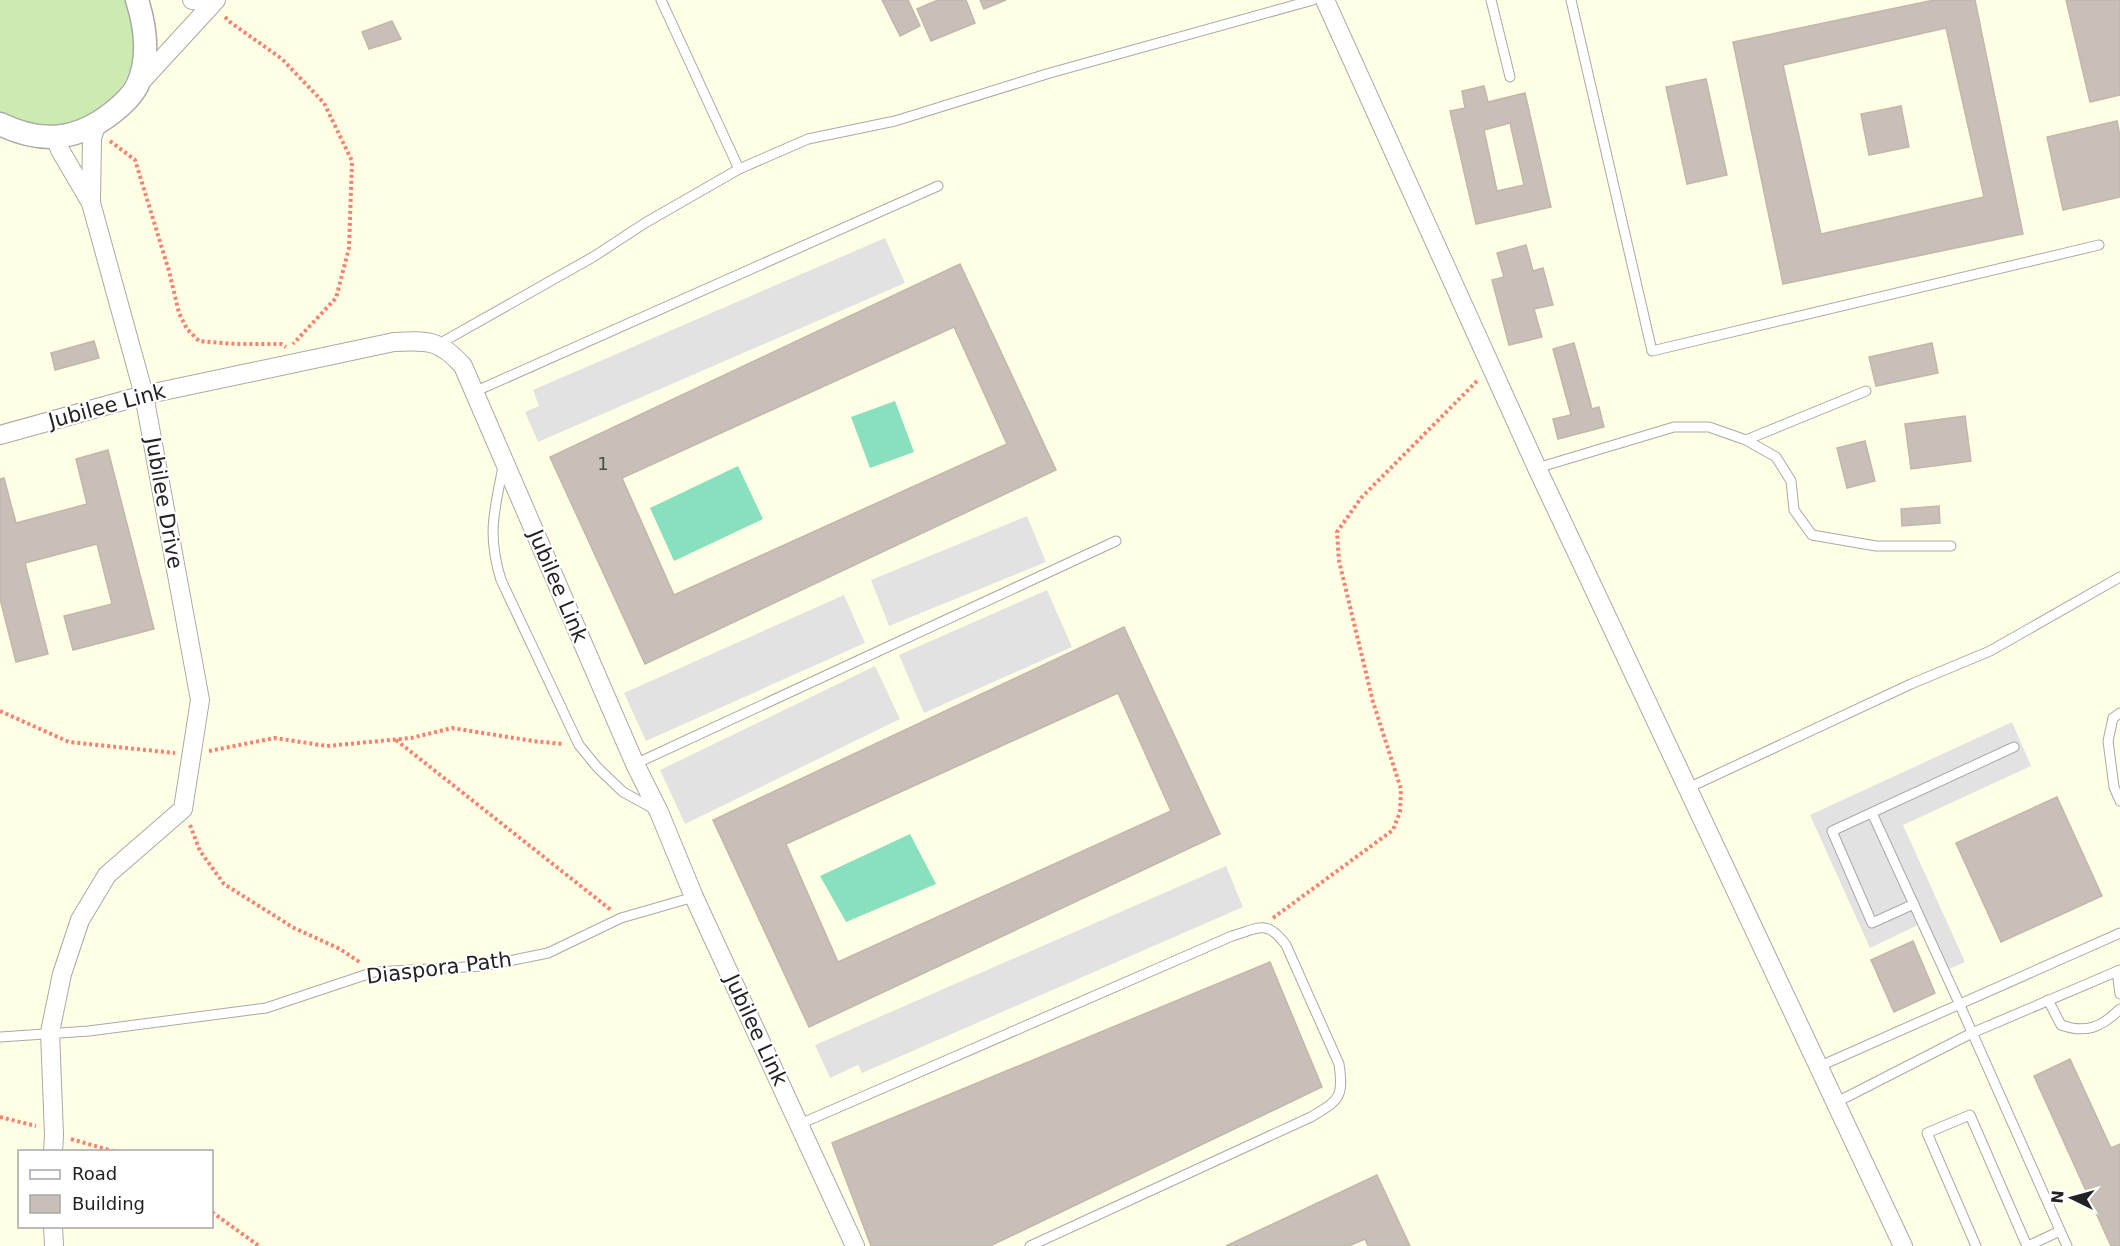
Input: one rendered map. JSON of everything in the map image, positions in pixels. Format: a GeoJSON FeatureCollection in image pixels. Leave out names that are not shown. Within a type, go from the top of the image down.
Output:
{"type":"FeatureCollection","features":[{"type":"Feature","properties":{"kind":"street"},"geometry":{"type":"LineString","coordinates":[[137,87],[146,53],[145,24],[138,0]]}},
{"type":"Feature","properties":{"kind":"street"},"geometry":{"type":"LineString","coordinates":[[192,0],[215,1]]}},
{"type":"Feature","properties":{"kind":"street"},"geometry":{"type":"LineString","coordinates":[[1325,0],[1537,468],[1903,1246]]}},
{"type":"Feature","properties":{"kind":"street"},"geometry":{"type":"LineString","coordinates":[[0,124],[27,135],[55,137],[76,134],[96,126],[121,106],[215,1]]}},
{"type":"Feature","properties":{"kind":"street","name":"Jubilee Drive"},"geometry":{"type":"LineString","coordinates":[[91,203],[92,138],[96,126]]}},
{"type":"Feature","properties":{"kind":"street","name":"Jubilee Drive"},"geometry":{"type":"LineString","coordinates":[[55,137],[60,150],[91,203],[144,395],[200,700],[183,809]]}},
{"type":"Feature","properties":{"kind":"street","name":"Jubilee Link"},"geometry":{"type":"LineString","coordinates":[[0,435],[144,395],[394,342],[422,340],[439,344],[451,353],[463,366],[635,764],[659,812],[694,897],[855,1246]]}},
{"type":"Feature","properties":{"kind":"street"},"geometry":{"type":"LineString","coordinates":[[54,1144],[50,1032],[62,974],[80,920],[107,874],[183,809]]}},
{"type":"Feature","properties":{"kind":"street"},"geometry":{"type":"LineString","coordinates":[[52,1228],[54,1246]]}},
{"type":"Feature","properties":{"kind":"lane"},"geometry":{"type":"LineString","coordinates":[[661,0],[739,169]]}},
{"type":"Feature","properties":{"kind":"lane"},"geometry":{"type":"LineString","coordinates":[[439,344],[593,257],[645,223],[739,169],[808,139],[895,121],[1050,73],[1313,0]]}},
{"type":"Feature","properties":{"kind":"lane"},"geometry":{"type":"LineString","coordinates":[[1491,0],[1510,77]]}},
{"type":"Feature","properties":{"kind":"lane"},"geometry":{"type":"LineString","coordinates":[[1571,0],[1652,351],[2099,245]]}},
{"type":"Feature","properties":{"kind":"lane"},"geometry":{"type":"LineString","coordinates":[[474,392],[938,186]]}},
{"type":"Feature","properties":{"kind":"lane"},"geometry":{"type":"LineString","coordinates":[[1746,440],[1866,391]]}},
{"type":"Feature","properties":{"kind":"lane"},"geometry":{"type":"LineString","coordinates":[[1537,468],[1674,427],[1709,427],[1746,440],[1776,457],[1791,481],[1794,510],[1812,535],[1876,546],[1951,546]]}},
{"type":"Feature","properties":{"kind":"lane"},"geometry":{"type":"LineString","coordinates":[[504,462],[492,537],[494,557],[501,580],[579,745],[597,767],[623,792],[659,812]]}},
{"type":"Feature","properties":{"kind":"lane"},"geometry":{"type":"LineString","coordinates":[[635,764],[1116,541]]}},
{"type":"Feature","properties":{"kind":"lane"},"geometry":{"type":"LineString","coordinates":[[1688,788],[1911,684],[1990,651],[2120,578]]}},
{"type":"Feature","properties":{"kind":"lane"},"geometry":{"type":"LineString","coordinates":[[2120,713],[2113,718],[2108,741],[2114,787],[2120,801]]}},
{"type":"Feature","properties":{"kind":"lane"},"geometry":{"type":"LineString","coordinates":[[1914,903],[1872,923],[1832,831],[2014,747]]}},
{"type":"Feature","properties":{"kind":"lane"},"geometry":{"type":"LineString","coordinates":[[1872,813],[2067,1246]]}},
{"type":"Feature","properties":{"kind":"lane","name":"Diaspora Path"},"geometry":{"type":"LineString","coordinates":[[0,1037],[89,1031],[266,1008],[374,972],[484,966],[548,953],[621,918],[694,897]]}},
{"type":"Feature","properties":{"kind":"lane"},"geometry":{"type":"LineString","coordinates":[[800,1124],[1232,936],[1260,927],[1275,930],[1287,945],[1339,1064],[1342,1084],[1336,1102],[1311,1117],[1030,1246]]}},
{"type":"Feature","properties":{"kind":"lane"},"geometry":{"type":"LineString","coordinates":[[1818,1068],[2120,933]]}},
{"type":"Feature","properties":{"kind":"lane"},"geometry":{"type":"LineString","coordinates":[[1835,1103],[1972,1033],[2118,970],[2120,994]]}},
{"type":"Feature","properties":{"kind":"lane"},"geometry":{"type":"LineString","coordinates":[[2048,1000],[2061,1025],[2075,1030],[2097,1026],[2110,1019],[2120,1009]]}},
{"type":"Feature","properties":{"kind":"lane"},"geometry":{"type":"LineString","coordinates":[[1976,1246],[1928,1133],[1970,1115],[2027,1246],[2060,1231]]}},
{"type":"Feature","properties":{"kind":"path"},"geometry":{"type":"LineString","coordinates":[[96,126],[107,140],[135,160],[179,313],[187,329],[199,341],[280,344],[288,349],[336,298],[349,248],[352,161],[324,103],[282,59],[230,22],[215,1]]}},
{"type":"Feature","properties":{"kind":"path"},"geometry":{"type":"LineString","coordinates":[[1260,927],[1393,830],[1400,812],[1401,789],[1373,702],[1339,561],[1337,532],[1360,498],[1491,367]]}},
{"type":"Feature","properties":{"kind":"path"},"geometry":{"type":"LineString","coordinates":[[0,711],[69,742],[191,755],[275,738],[327,746],[396,740],[452,728],[533,741],[579,745]]}},
{"type":"Feature","properties":{"kind":"path"},"geometry":{"type":"LineString","coordinates":[[396,740],[621,918]]}},
{"type":"Feature","properties":{"kind":"path"},"geometry":{"type":"LineString","coordinates":[[183,809],[200,850],[224,884],[294,928],[339,949],[374,972]]}},
{"type":"Feature","properties":{"kind":"path"},"geometry":{"type":"LineString","coordinates":[[0,1117],[37,1127],[54,1144],[113,1150]]}},
{"type":"Feature","properties":{"kind":"path"},"geometry":{"type":"LineString","coordinates":[[213,1213],[259,1246]]}},
{"type":"Feature","properties":{"kind":"shaded area"},"geometry":{"type":"Polygon","coordinates":[[[0,0],[2120,0],[2120,1246],[0,1246],[0,0]]]}},
{"type":"Feature","properties":{"kind":"shaded area"},"geometry":{"type":"Polygon","coordinates":[[[885,238],[905,283],[538,442],[525,412],[539,406],[533,390],[885,238]]]}},
{"type":"Feature","properties":{"kind":"shaded area"},"geometry":{"type":"Polygon","coordinates":[[[1027,516],[1046,562],[889,626],[871,580],[1027,516]]]}},
{"type":"Feature","properties":{"kind":"shaded area"},"geometry":{"type":"Polygon","coordinates":[[[1047,590],[1072,647],[924,713],[899,655],[1047,590]]]}},
{"type":"Feature","properties":{"kind":"shaded area"},"geometry":{"type":"Polygon","coordinates":[[[844,595],[865,643],[646,741],[624,693],[844,595]]]}},
{"type":"Feature","properties":{"kind":"shaded area"},"geometry":{"type":"Polygon","coordinates":[[[875,666],[900,719],[685,824],[660,770],[875,666]]]}},
{"type":"Feature","properties":{"kind":"shaded area"},"geometry":{"type":"Polygon","coordinates":[[[2012,722],[2031,766],[1903,825],[1965,962],[1940,973],[1918,925],[1870,948],[1810,815],[2012,722]]]}},
{"type":"Feature","properties":{"kind":"shaded area"},"geometry":{"type":"Polygon","coordinates":[[[1226,866],[1243,907],[862,1073],[858,1065],[830,1078],[815,1045],[1226,866]]]}},
{"type":"Feature","properties":{"kind":"green space"},"geometry":{"type":"Polygon","coordinates":[[[0,0],[126,0],[133,22],[134,49],[132,63],[121,88],[103,108],[62,127],[30,125],[0,113],[0,0]]]}},
{"type":"Feature","properties":{"kind":"green space"},"geometry":{"type":"Polygon","coordinates":[[[895,401],[914,452],[870,468],[851,417],[895,401]]]}},
{"type":"Feature","properties":{"kind":"green space"},"geometry":{"type":"Polygon","coordinates":[[[738,466],[763,519],[674,561],[650,508],[738,466]]]}},
{"type":"Feature","properties":{"kind":"green space"},"geometry":{"type":"Polygon","coordinates":[[[910,834],[936,884],[846,922],[820,876],[910,834]]]}},
{"type":"Feature","properties":{"kind":"building"},"geometry":{"type":"Polygon","coordinates":[[[882,0],[908,0],[920,26],[900,36],[882,0]]]}},
{"type":"Feature","properties":{"kind":"building"},"geometry":{"type":"Polygon","coordinates":[[[938,0],[966,0],[975,23],[931,41],[917,9],[938,0]]]}},
{"type":"Feature","properties":{"kind":"building"},"geometry":{"type":"Polygon","coordinates":[[[980,0],[1006,0],[984,9],[980,0]]]}},
{"type":"Feature","properties":{"kind":"building"},"geometry":{"type":"Polygon","coordinates":[[[1934,0],[1975,0],[2023,234],[1783,284],[1733,42],[1934,0]],[[1946,28],[1783,65],[1821,234],[1984,197],[1946,28]]]}},
{"type":"Feature","properties":{"kind":"building"},"geometry":{"type":"Polygon","coordinates":[[[2066,0],[2120,0],[2120,95],[2090,102],[2066,0]]]}},
{"type":"Feature","properties":{"kind":"building"},"geometry":{"type":"Polygon","coordinates":[[[392,21],[401,39],[369,49],[362,32],[392,21]]]}},
{"type":"Feature","properties":{"kind":"building"},"geometry":{"type":"Polygon","coordinates":[[[1706,79],[1727,175],[1687,184],[1666,87],[1706,79]]]}},
{"type":"Feature","properties":{"kind":"building"},"geometry":{"type":"Polygon","coordinates":[[[1484,86],[1488,102],[1525,93],[1551,207],[1476,224],[1450,111],[1465,108],[1462,91],[1484,86]],[[1510,123],[1484,130],[1497,191],[1524,185],[1510,123]]]}},
{"type":"Feature","properties":{"kind":"building"},"geometry":{"type":"Polygon","coordinates":[[[1901,106],[1909,147],[1869,155],[1861,114],[1901,106]]]}},
{"type":"Feature","properties":{"kind":"building"},"geometry":{"type":"Polygon","coordinates":[[[2117,121],[2120,136],[2120,197],[2063,210],[2047,137],[2117,121]]]}},
{"type":"Feature","properties":{"kind":"building"},"geometry":{"type":"Polygon","coordinates":[[[1526,245],[1533,271],[1543,268],[1553,305],[1534,309],[1542,337],[1509,345],[1492,280],[1504,277],[1497,253],[1526,245]]]}},
{"type":"Feature","properties":{"kind":"building"},"geometry":{"type":"Polygon","coordinates":[[[960,264],[1056,470],[645,664],[550,457],[960,264]],[[954,327],[622,478],[674,595],[1007,444],[954,327]]]}},
{"type":"Feature","properties":{"kind":"building"},"geometry":{"type":"Polygon","coordinates":[[[94,341],[99,358],[55,370],[51,353],[94,341]]]}},
{"type":"Feature","properties":{"kind":"building"},"geometry":{"type":"Polygon","coordinates":[[[1574,343],[1592,409],[1599,407],[1604,427],[1558,439],[1553,419],[1571,415],[1553,349],[1574,343]]]}},
{"type":"Feature","properties":{"kind":"building"},"geometry":{"type":"Polygon","coordinates":[[[1932,343],[1938,373],[1876,386],[1869,357],[1932,343]]]}},
{"type":"Feature","properties":{"kind":"building"},"geometry":{"type":"Polygon","coordinates":[[[1965,416],[1971,461],[1911,469],[1905,424],[1965,416]]]}},
{"type":"Feature","properties":{"kind":"building"},"geometry":{"type":"Polygon","coordinates":[[[1865,441],[1875,481],[1847,488],[1837,448],[1865,441]]]}},
{"type":"Feature","properties":{"kind":"building"},"geometry":{"type":"Polygon","coordinates":[[[108,450],[154,629],[73,650],[64,616],[112,604],[97,544],[25,563],[48,654],[16,662],[0,599],[0,479],[4,478],[16,523],[87,504],[76,459],[108,450]]]}},
{"type":"Feature","properties":{"kind":"building"},"geometry":{"type":"Polygon","coordinates":[[[1939,506],[1940,523],[1902,526],[1901,509],[1939,506]]]}},
{"type":"Feature","properties":{"kind":"building"},"geometry":{"type":"Polygon","coordinates":[[[1124,627],[1220,834],[809,1027],[713,820],[1124,627]],[[1118,693],[786,844],[838,962],[1171,811],[1118,693]]]}},
{"type":"Feature","properties":{"kind":"building"},"geometry":{"type":"Polygon","coordinates":[[[2057,797],[2102,896],[2001,942],[1956,843],[2057,797]]]}},
{"type":"Feature","properties":{"kind":"building"},"geometry":{"type":"Polygon","coordinates":[[[1913,941],[1935,993],[1894,1012],[1871,960],[1913,941]]]}},
{"type":"Feature","properties":{"kind":"building"},"geometry":{"type":"Polygon","coordinates":[[[1270,962],[1322,1087],[990,1246],[871,1246],[832,1143],[1270,962]]]}},
{"type":"Feature","properties":{"kind":"building"},"geometry":{"type":"Polygon","coordinates":[[[2070,1059],[2111,1148],[2120,1144],[2120,1246],[2111,1246],[2034,1076],[2070,1059]]]}},
{"type":"Feature","properties":{"kind":"building"},"geometry":{"type":"Polygon","coordinates":[[[1377,1175],[1410,1246],[1368,1246],[1365,1239],[1349,1246],[1226,1246],[1377,1175]]]}}]}
